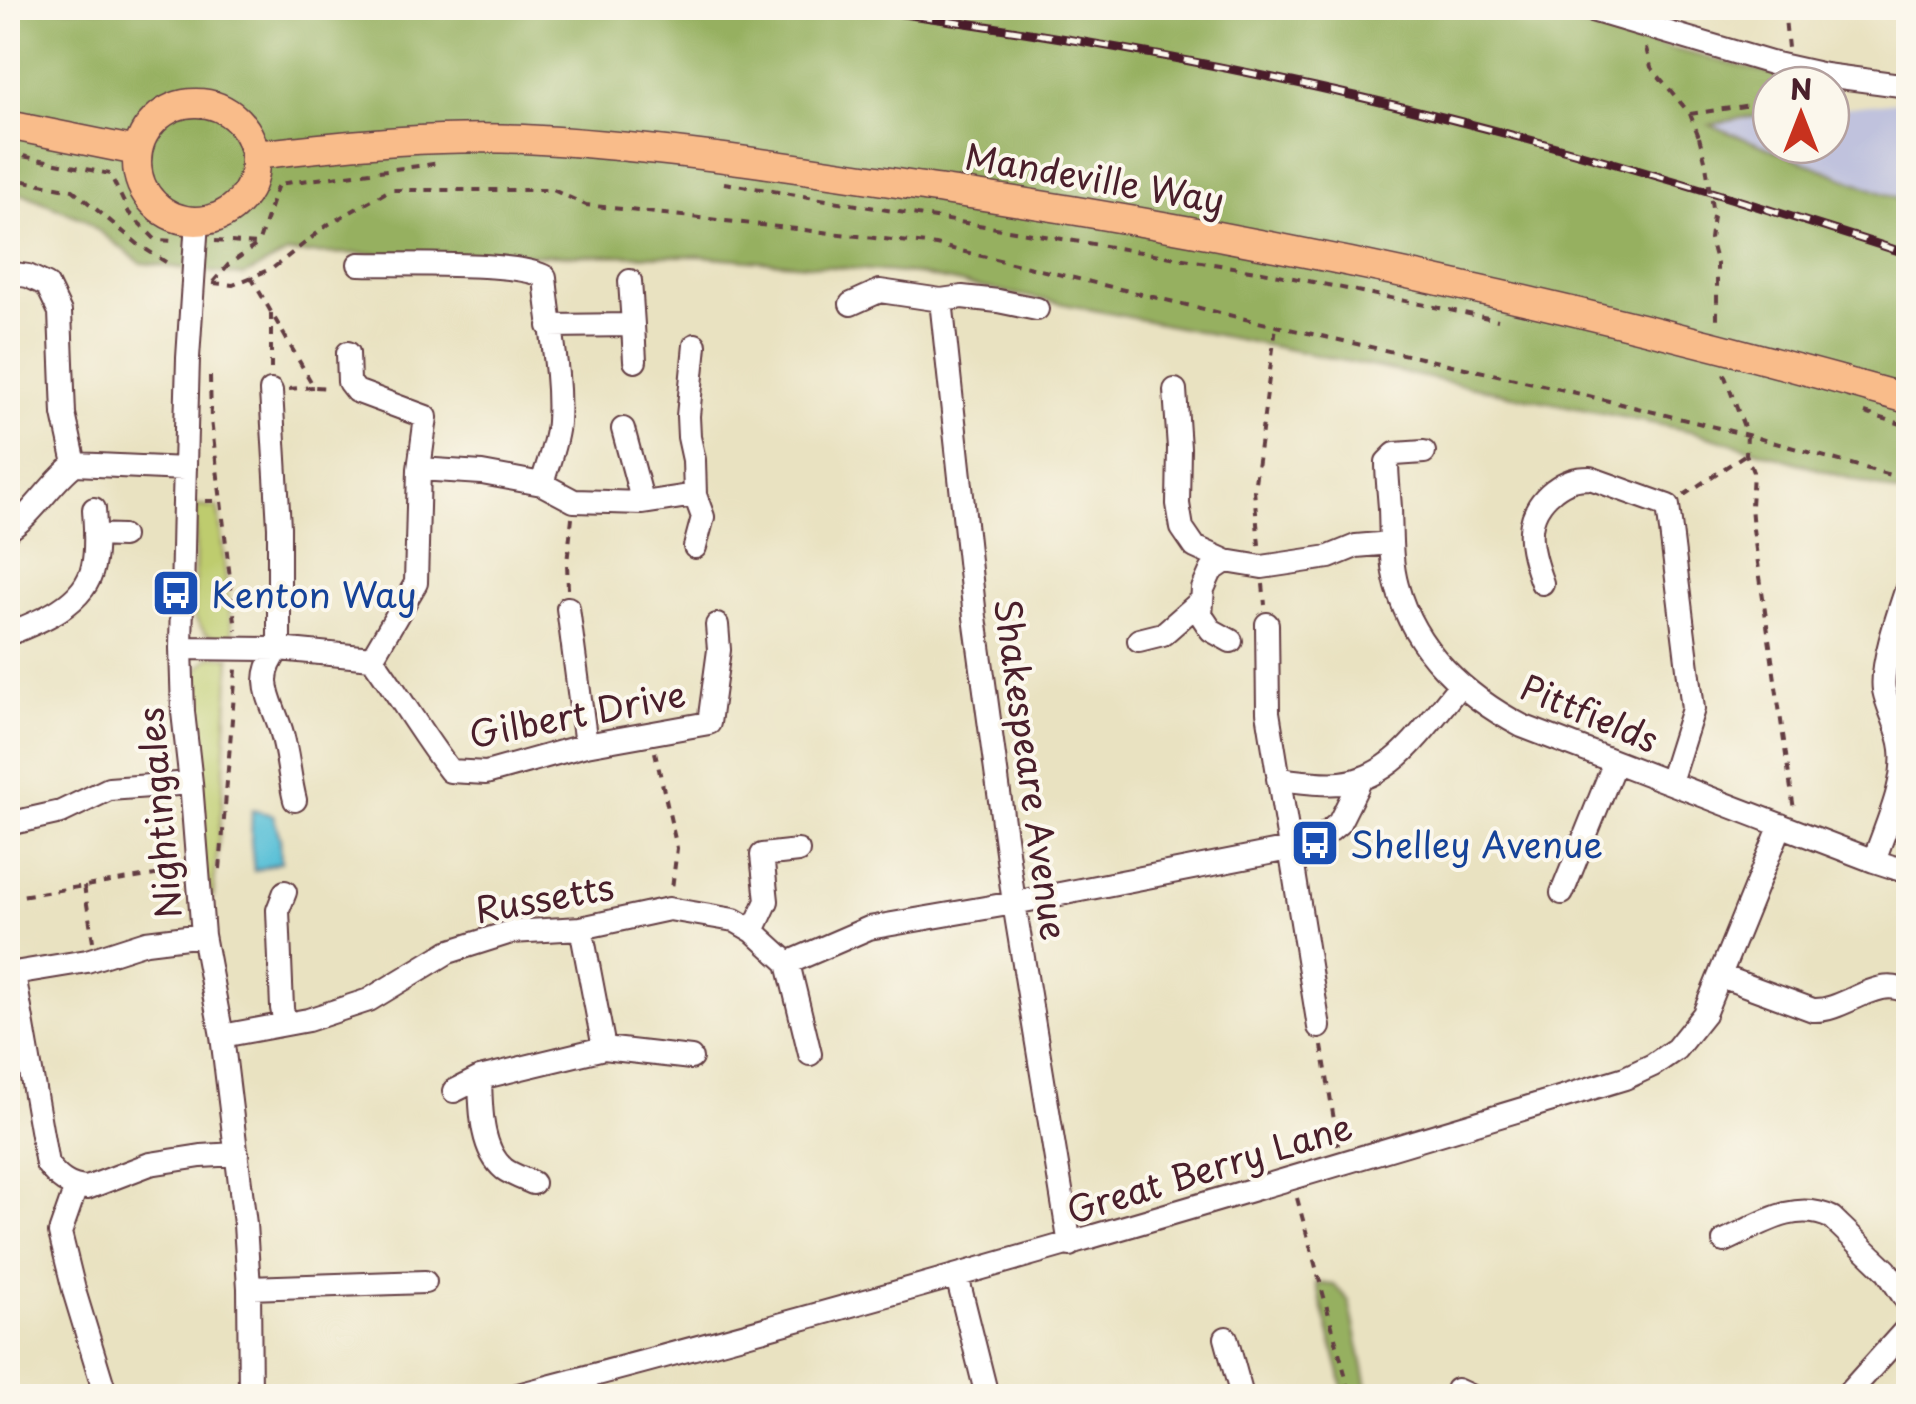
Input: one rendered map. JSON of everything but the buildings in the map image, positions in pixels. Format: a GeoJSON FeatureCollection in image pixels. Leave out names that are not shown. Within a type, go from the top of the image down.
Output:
{"type":"FeatureCollection","features":[{"type":"Feature","properties":{"kind":"main road"},"geometry":{"type":"LineString","coordinates":[[200,102],[231,114],[244,126],[255,155],[252,182],[232,208],[196,231],[153,203],[139,179],[137,151],[144,133],[169,108],[200,102]]}},
{"type":"Feature","properties":{"kind":"main road"},"geometry":{"type":"LineString","coordinates":[[8,125],[137,151]]}},
{"type":"Feature","properties":{"kind":"main road","name":"Mandeville Way"},"geometry":{"type":"LineString","coordinates":[[255,155],[358,143],[539,140],[699,156],[1026,202],[1194,231],[1455,284],[1719,359],[1908,399]]}},
{"type":"Feature","properties":{"kind":"street"},"geometry":{"type":"LineString","coordinates":[[1585,8],[1780,65]]}},
{"type":"Feature","properties":{"kind":"street"},"geometry":{"type":"LineString","coordinates":[[1851,79],[1908,86]]}},
{"type":"Feature","properties":{"kind":"street","name":"Nightingales"},"geometry":{"type":"LineString","coordinates":[[196,231],[202,287],[185,469],[182,712],[209,872],[203,935],[222,1036],[237,1154],[249,1288],[250,1396]]}},
{"type":"Feature","properties":{"kind":"street"},"geometry":{"type":"LineString","coordinates":[[359,264],[506,268],[536,271],[544,278],[555,350],[558,425],[542,484]]}},
{"type":"Feature","properties":{"kind":"street"},"geometry":{"type":"LineString","coordinates":[[8,273],[28,276],[46,285],[60,312],[64,414],[75,464]]}},
{"type":"Feature","properties":{"kind":"street"},"geometry":{"type":"LineString","coordinates":[[630,281],[636,361]]}},
{"type":"Feature","properties":{"kind":"street"},"geometry":{"type":"LineString","coordinates":[[851,304],[880,291],[941,300],[962,297],[998,301],[1037,310]]}},
{"type":"Feature","properties":{"kind":"street","name":"Shakespeare Avenue"},"geometry":{"type":"LineString","coordinates":[[941,300],[974,617],[1014,903],[1070,1245]]}},
{"type":"Feature","properties":{"kind":"street"},"geometry":{"type":"LineString","coordinates":[[549,326],[634,325]]}},
{"type":"Feature","properties":{"kind":"street"},"geometry":{"type":"LineString","coordinates":[[695,345],[689,438],[694,460],[694,495],[703,517],[695,546]]}},
{"type":"Feature","properties":{"kind":"street"},"geometry":{"type":"LineString","coordinates":[[181,648],[279,649],[372,658],[416,584],[419,470],[426,417],[356,391],[349,382],[348,353]]}},
{"type":"Feature","properties":{"kind":"street"},"geometry":{"type":"LineString","coordinates":[[1175,390],[1178,504],[1182,528],[1196,546],[1226,561],[1262,567],[1391,542]]}},
{"type":"Feature","properties":{"kind":"street"},"geometry":{"type":"LineString","coordinates":[[272,391],[279,527],[279,649],[268,663],[268,694],[281,730],[295,800]]}},
{"type":"Feature","properties":{"kind":"street"},"geometry":{"type":"LineString","coordinates":[[623,429],[643,503]]}},
{"type":"Feature","properties":{"kind":"street","name":"Pittfields"},"geometry":{"type":"LineString","coordinates":[[1424,452],[1395,454],[1387,462],[1396,584],[1430,653],[1460,685],[1522,726],[1670,782],[1788,819],[1874,861],[1908,872]]}},
{"type":"Feature","properties":{"kind":"street"},"geometry":{"type":"LineString","coordinates":[[8,530],[75,464],[185,469]]}},
{"type":"Feature","properties":{"kind":"street"},"geometry":{"type":"LineString","coordinates":[[419,470],[482,473],[542,484],[574,501],[643,503],[694,495]]}},
{"type":"Feature","properties":{"kind":"street"},"geometry":{"type":"LineString","coordinates":[[1542,582],[1530,532],[1534,511],[1565,482],[1590,478],[1668,506],[1694,709],[1670,782]]}},
{"type":"Feature","properties":{"kind":"street"},"geometry":{"type":"LineString","coordinates":[[8,634],[38,622],[80,592],[93,570],[94,509]]}},
{"type":"Feature","properties":{"kind":"street"},"geometry":{"type":"LineString","coordinates":[[95,535],[122,536]]}},
{"type":"Feature","properties":{"kind":"street"},"geometry":{"type":"LineString","coordinates":[[1226,561],[1211,571],[1203,589],[1201,615],[1211,630],[1231,641]]}},
{"type":"Feature","properties":{"kind":"street"},"geometry":{"type":"LineString","coordinates":[[1874,861],[1901,774],[1902,750],[1884,678],[1908,585]]}},
{"type":"Feature","properties":{"kind":"street"},"geometry":{"type":"LineString","coordinates":[[1140,640],[1164,634],[1202,600]]}},
{"type":"Feature","properties":{"kind":"street"},"geometry":{"type":"LineString","coordinates":[[568,608],[586,745]]}},
{"type":"Feature","properties":{"kind":"street"},"geometry":{"type":"LineString","coordinates":[[1267,624],[1268,712],[1319,1027]]}},
{"type":"Feature","properties":{"kind":"street","name":"Gilbert Drive"},"geometry":{"type":"LineString","coordinates":[[372,658],[450,770],[486,773],[586,745],[709,723],[719,650],[717,625]]}},
{"type":"Feature","properties":{"kind":"street"},"geometry":{"type":"LineString","coordinates":[[1278,779],[1339,783],[1379,771],[1406,748],[1460,685]]}},
{"type":"Feature","properties":{"kind":"street"},"geometry":{"type":"LineString","coordinates":[[1562,893],[1615,762]]}},
{"type":"Feature","properties":{"kind":"street"},"geometry":{"type":"LineString","coordinates":[[810,1054],[788,963],[869,928],[1014,903],[1320,840],[1339,823],[1361,779]]}},
{"type":"Feature","properties":{"kind":"street"},"geometry":{"type":"LineString","coordinates":[[8,824],[60,812],[109,789],[191,783]]}},
{"type":"Feature","properties":{"kind":"street","name":"Great Berry Lane"},"geometry":{"type":"LineString","coordinates":[[514,1396],[1070,1245],[1625,1078],[1676,1049],[1704,1014],[1788,819]]}},
{"type":"Feature","properties":{"kind":"street"},"geometry":{"type":"LineString","coordinates":[[753,931],[767,901],[762,855],[798,851]]}},
{"type":"Feature","properties":{"kind":"street"},"geometry":{"type":"LineString","coordinates":[[285,892],[278,910],[285,1024]]}},
{"type":"Feature","properties":{"kind":"street","name":"Russetts"},"geometry":{"type":"LineString","coordinates":[[222,1036],[308,1020],[369,1000],[448,952],[511,932],[580,928],[670,909],[734,920],[753,931],[788,963]]}},
{"type":"Feature","properties":{"kind":"street"},"geometry":{"type":"LineString","coordinates":[[580,928],[604,1048]]}},
{"type":"Feature","properties":{"kind":"street"},"geometry":{"type":"LineString","coordinates":[[203,935],[146,942],[96,959],[11,974],[36,1088],[47,1164],[59,1179],[86,1188],[150,1164],[237,1154]]}},
{"type":"Feature","properties":{"kind":"street"},"geometry":{"type":"LineString","coordinates":[[1721,976],[1821,1010],[1884,987],[1908,993]]}},
{"type":"Feature","properties":{"kind":"street"},"geometry":{"type":"LineString","coordinates":[[454,1091],[480,1078],[604,1048],[691,1058]]}},
{"type":"Feature","properties":{"kind":"street"},"geometry":{"type":"LineString","coordinates":[[480,1078],[489,1150],[505,1170],[533,1182]]}},
{"type":"Feature","properties":{"kind":"street"},"geometry":{"type":"LineString","coordinates":[[76,1187],[60,1233],[75,1294],[101,1344],[106,1396]]}},
{"type":"Feature","properties":{"kind":"street"},"geometry":{"type":"LineString","coordinates":[[1724,1242],[1792,1211],[1821,1212],[1886,1270],[1908,1303]]}},
{"type":"Feature","properties":{"kind":"street"},"geometry":{"type":"LineString","coordinates":[[957,1276],[987,1396]]}},
{"type":"Feature","properties":{"kind":"street"},"geometry":{"type":"LineString","coordinates":[[249,1288],[425,1282]]}},
{"type":"Feature","properties":{"kind":"street"},"geometry":{"type":"LineString","coordinates":[[1846,1396],[1908,1327]]}},
{"type":"Feature","properties":{"kind":"street"},"geometry":{"type":"LineString","coordinates":[[1226,1338],[1242,1396]]}},
{"type":"Feature","properties":{"kind":"path"},"geometry":{"type":"LineString","coordinates":[[1784,8],[1790,65]]}},
{"type":"Feature","properties":{"kind":"path"},"geometry":{"type":"LineString","coordinates":[[1646,26],[1645,43],[1651,66],[1690,114],[1706,164],[1713,216],[1710,239],[1716,264],[1719,359],[1747,435],[1746,454],[1754,472],[1753,530],[1788,819]]}},
{"type":"Feature","properties":{"kind":"path"},"geometry":{"type":"LineString","coordinates":[[1690,114],[1751,105]]}},
{"type":"Feature","properties":{"kind":"path"},"geometry":{"type":"LineString","coordinates":[[8,152],[110,174],[129,213],[156,240],[196,231],[258,244]]}},
{"type":"Feature","properties":{"kind":"path"},"geometry":{"type":"LineString","coordinates":[[8,178],[72,190],[139,246],[202,287],[258,244],[278,184],[451,162]]}},
{"type":"Feature","properties":{"kind":"path"},"geometry":{"type":"LineString","coordinates":[[723,183],[1274,274],[1500,320]]}},
{"type":"Feature","properties":{"kind":"path"},"geometry":{"type":"LineString","coordinates":[[251,278],[314,387],[356,391]]}},
{"type":"Feature","properties":{"kind":"path"},"geometry":{"type":"LineString","coordinates":[[271,312],[272,391]]}},
{"type":"Feature","properties":{"kind":"path"},"geometry":{"type":"LineString","coordinates":[[1267,624],[1254,490],[1276,326]]}},
{"type":"Feature","properties":{"kind":"path"},"geometry":{"type":"LineString","coordinates":[[1719,359],[1735,374]]}},
{"type":"Feature","properties":{"kind":"path"},"geometry":{"type":"LineString","coordinates":[[8,898],[209,872],[232,737],[236,648],[211,420],[210,370]]}},
{"type":"Feature","properties":{"kind":"path"},"geometry":{"type":"LineString","coordinates":[[1856,410],[1908,426]]}},
{"type":"Feature","properties":{"kind":"path"},"geometry":{"type":"LineString","coordinates":[[1668,506],[1746,454]]}},
{"type":"Feature","properties":{"kind":"path"},"geometry":{"type":"LineString","coordinates":[[184,501],[221,500]]}},
{"type":"Feature","properties":{"kind":"path"},"geometry":{"type":"LineString","coordinates":[[568,608],[566,563],[574,501]]}},
{"type":"Feature","properties":{"kind":"path"},"geometry":{"type":"LineString","coordinates":[[650,732],[677,848],[670,909]]}},
{"type":"Feature","properties":{"kind":"path"},"geometry":{"type":"LineString","coordinates":[[84,886],[96,959]]}},
{"type":"Feature","properties":{"kind":"path"},"geometry":{"type":"LineString","coordinates":[[1319,1027],[1344,1163]]}},
{"type":"Feature","properties":{"kind":"path"},"geometry":{"type":"LineString","coordinates":[[1292,1179],[1351,1396]]}},
{"type":"Feature","properties":{"kind":"path"},"geometry":{"type":"LineString","coordinates":[[8,1376],[14,1396]]}},
{"type":"Feature","properties":{"kind":"shaded area"},"geometry":{"type":"Polygon","coordinates":[[[1908,101],[1908,204],[1809,165],[1851,165],[1851,107],[1908,101]]]}},
{"type":"Feature","properties":{"kind":"shaded area"},"geometry":{"type":"Polygon","coordinates":[[[1751,118],[1751,142],[1708,125],[1751,118]]]}},
{"type":"Feature","properties":{"kind":"green space"},"geometry":{"type":"Polygon","coordinates":[[[8,8],[1508,8],[1751,69],[1751,117],[1710,125],[1751,141],[1751,165],[1812,165],[1908,203],[1908,496],[1695,432],[916,274],[700,256],[288,253],[243,276],[141,263],[83,219],[27,195],[8,192],[8,8]]]}},
{"type":"Feature","properties":{"kind":"green space"},"geometry":{"type":"Polygon","coordinates":[[[196,506],[218,508],[233,639],[205,633],[194,617],[196,506]]]}},
{"type":"Feature","properties":{"kind":"green space"},"geometry":{"type":"Polygon","coordinates":[[[211,656],[230,657],[213,897],[206,894],[200,864],[193,679],[197,669],[211,656]]]}},
{"type":"Feature","properties":{"kind":"green space"},"geometry":{"type":"Polygon","coordinates":[[[1316,1283],[1334,1285],[1349,1301],[1369,1396],[1344,1396],[1316,1283]]]}},
{"type":"Feature","properties":{"kind":"water"},"geometry":{"type":"Polygon","coordinates":[[[252,810],[273,815],[280,838],[281,862],[254,871],[251,842],[252,810]]]}},
{"type":"Feature","properties":{"kind":"railway"},"geometry":{"type":"LineString","coordinates":[[858,8],[1112,47],[1364,98],[1638,170],[1908,254]]}},
{"type":"Feature","properties":{"kind":"place","name":"Kenton Way"},"geometry":{"type":"Point","coordinates":[176,593]}},
{"type":"Feature","properties":{"kind":"place","name":"Shelley Avenue"},"geometry":{"type":"Point","coordinates":[1315,843]}}]}
